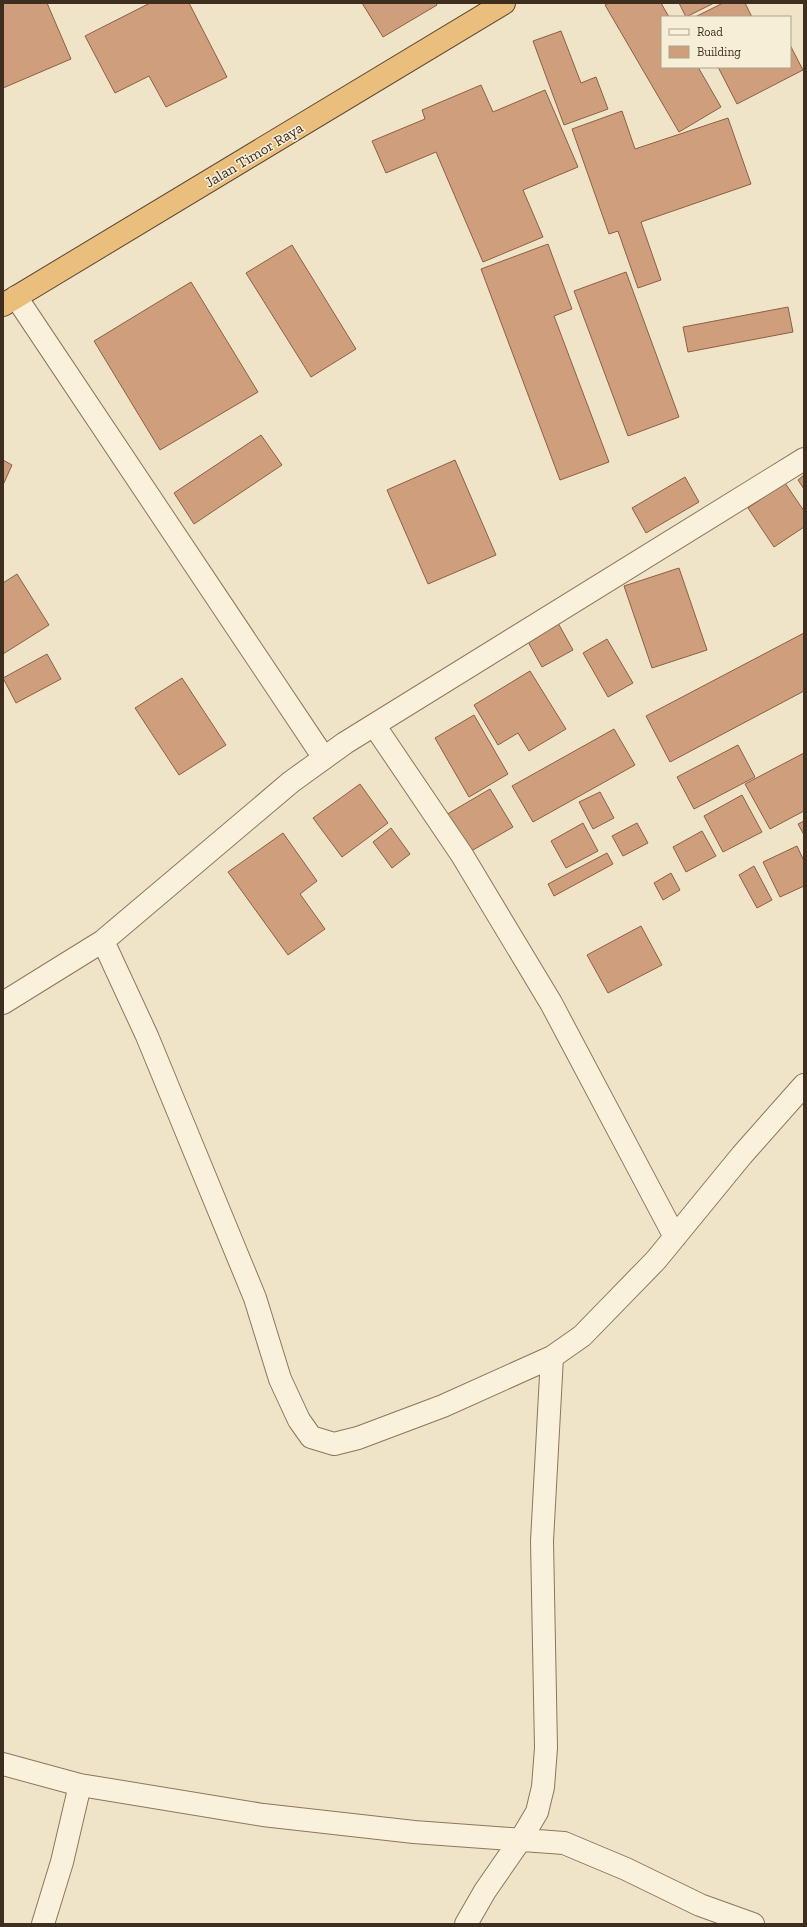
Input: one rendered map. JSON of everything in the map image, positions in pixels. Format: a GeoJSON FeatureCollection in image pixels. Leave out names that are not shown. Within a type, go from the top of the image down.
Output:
{"type":"FeatureCollection","features":[{"type":"Feature","properties":{"kind":"highway","name":"Jalan Timor Raya"},"geometry":{"type":"LineString","coordinates":[[10,301],[504,3]]}},
{"type":"Feature","properties":{"kind":"street"},"geometry":{"type":"LineString","coordinates":[[10,301],[324,758]]}},
{"type":"Feature","properties":{"kind":"street"},"geometry":{"type":"LineString","coordinates":[[3,1003],[103,941],[291,782],[324,758],[374,725],[804,459]]}},
{"type":"Feature","properties":{"kind":"street"},"geometry":{"type":"LineString","coordinates":[[374,725],[462,855],[551,1003],[675,1237]]}},
{"type":"Feature","properties":{"kind":"street"},"geometry":{"type":"LineString","coordinates":[[103,941],[147,1036],[255,1298],[280,1379],[299,1420],[311,1437],[334,1444],[358,1438],[442,1406],[552,1357],[582,1336],[656,1260],[742,1155],[804,1086]]}},
{"type":"Feature","properties":{"kind":"street"},"geometry":{"type":"LineString","coordinates":[[466,1924],[484,1890],[521,1839],[536,1812],[543,1787],[546,1756],[542,1541],[552,1357]]}},
{"type":"Feature","properties":{"kind":"street"},"geometry":{"type":"LineString","coordinates":[[3,1764],[80,1784],[263,1815],[414,1832],[564,1843],[626,1869],[700,1905],[753,1924]]}},
{"type":"Feature","properties":{"kind":"street"},"geometry":{"type":"LineString","coordinates":[[44,1924],[62,1862],[80,1784]]}},
{"type":"Feature","properties":{"kind":"building"},"geometry":{"type":"Polygon","coordinates":[[[3,3],[47,3],[71,59],[3,88],[3,3]]]}},
{"type":"Feature","properties":{"kind":"building"},"geometry":{"type":"Polygon","coordinates":[[[150,3],[189,3],[227,77],[166,107],[149,76],[115,93],[85,36],[150,3]]]}},
{"type":"Feature","properties":{"kind":"building"},"geometry":{"type":"Polygon","coordinates":[[[362,3],[436,3],[437,5],[383,37],[362,3]]]}},
{"type":"Feature","properties":{"kind":"building"},"geometry":{"type":"Polygon","coordinates":[[[609,3],[661,3],[668,16],[661,16],[661,68],[699,68],[721,107],[679,132],[605,5],[609,3]]]}},
{"type":"Feature","properties":{"kind":"building"},"geometry":{"type":"Polygon","coordinates":[[[679,3],[714,3],[688,16],[686,16],[679,3]]]}},
{"type":"Feature","properties":{"kind":"building"},"geometry":{"type":"Polygon","coordinates":[[[723,3],[745,3],[752,16],[697,16],[723,3]]]}},
{"type":"Feature","properties":{"kind":"building"},"geometry":{"type":"Polygon","coordinates":[[[561,31],[581,83],[596,77],[608,109],[564,125],[533,41],[561,31]]]}},
{"type":"Feature","properties":{"kind":"building"},"geometry":{"type":"Polygon","coordinates":[[[791,47],[803,70],[737,104],[719,68],[791,68],[791,47]]]}},
{"type":"Feature","properties":{"kind":"building"},"geometry":{"type":"Polygon","coordinates":[[[481,85],[493,112],[545,90],[578,167],[523,190],[543,237],[483,262],[436,152],[386,173],[372,141],[425,119],[422,110],[481,85]]]}},
{"type":"Feature","properties":{"kind":"building"},"geometry":{"type":"Polygon","coordinates":[[[622,111],[635,149],[728,118],[751,184],[641,222],[661,280],[638,288],[618,231],[609,234],[572,129],[622,111]]]}},
{"type":"Feature","properties":{"kind":"building"},"geometry":{"type":"Polygon","coordinates":[[[548,244],[572,309],[554,316],[609,462],[560,480],[481,269],[548,244]]]}},
{"type":"Feature","properties":{"kind":"building"},"geometry":{"type":"Polygon","coordinates":[[[292,245],[356,349],[311,377],[246,273],[292,245]]]}},
{"type":"Feature","properties":{"kind":"building"},"geometry":{"type":"Polygon","coordinates":[[[626,272],[679,417],[628,436],[574,291],[626,272]]]}},
{"type":"Feature","properties":{"kind":"building"},"geometry":{"type":"Polygon","coordinates":[[[191,282],[258,392],[160,450],[94,341],[191,282]]]}},
{"type":"Feature","properties":{"kind":"building"},"geometry":{"type":"Polygon","coordinates":[[[788,307],[793,332],[688,352],[683,327],[788,307]]]}},
{"type":"Feature","properties":{"kind":"building"},"geometry":{"type":"Polygon","coordinates":[[[261,435],[282,465],[194,524],[174,493],[261,435]]]}},
{"type":"Feature","properties":{"kind":"building"},"geometry":{"type":"Polygon","coordinates":[[[3,460],[12,465],[3,485],[3,460]]]}},
{"type":"Feature","properties":{"kind":"building"},"geometry":{"type":"Polygon","coordinates":[[[455,460],[496,555],[428,584],[387,490],[455,460]]]}},
{"type":"Feature","properties":{"kind":"building"},"geometry":{"type":"Polygon","coordinates":[[[804,475],[804,489],[798,480],[804,475]]]}},
{"type":"Feature","properties":{"kind":"building"},"geometry":{"type":"Polygon","coordinates":[[[685,477],[699,502],[646,533],[632,508],[685,477]]]}},
{"type":"Feature","properties":{"kind":"building"},"geometry":{"type":"Polygon","coordinates":[[[785,483],[804,511],[804,527],[774,547],[748,508],[785,483]]]}},
{"type":"Feature","properties":{"kind":"building"},"geometry":{"type":"Polygon","coordinates":[[[679,568],[707,650],[652,668],[624,586],[679,568]]]}},
{"type":"Feature","properties":{"kind":"building"},"geometry":{"type":"Polygon","coordinates":[[[17,574],[49,625],[3,654],[3,583],[17,574]]]}},
{"type":"Feature","properties":{"kind":"building"},"geometry":{"type":"Polygon","coordinates":[[[558,623],[573,650],[542,667],[527,640],[558,623]]]}},
{"type":"Feature","properties":{"kind":"building"},"geometry":{"type":"Polygon","coordinates":[[[804,633],[804,691],[670,762],[646,716],[804,633]]]}},
{"type":"Feature","properties":{"kind":"building"},"geometry":{"type":"Polygon","coordinates":[[[607,639],[633,683],[608,697],[583,653],[607,639]]]}},
{"type":"Feature","properties":{"kind":"building"},"geometry":{"type":"Polygon","coordinates":[[[47,654],[61,679],[16,703],[3,678],[47,654]]]}},
{"type":"Feature","properties":{"kind":"building"},"geometry":{"type":"Polygon","coordinates":[[[530,671],[566,729],[529,751],[518,733],[498,745],[474,705],[530,671]]]}},
{"type":"Feature","properties":{"kind":"building"},"geometry":{"type":"Polygon","coordinates":[[[182,678],[226,745],[179,775],[135,708],[182,678]]]}},
{"type":"Feature","properties":{"kind":"building"},"geometry":{"type":"Polygon","coordinates":[[[474,715],[508,774],[469,797],[435,738],[474,715]]]}},
{"type":"Feature","properties":{"kind":"building"},"geometry":{"type":"Polygon","coordinates":[[[614,729],[635,765],[533,822],[512,786],[614,729]]]}},
{"type":"Feature","properties":{"kind":"building"},"geometry":{"type":"Polygon","coordinates":[[[738,745],[755,777],[694,809],[677,777],[738,745]]]}},
{"type":"Feature","properties":{"kind":"building"},"geometry":{"type":"Polygon","coordinates":[[[804,753],[804,811],[770,829],[745,784],[804,753]]]}},
{"type":"Feature","properties":{"kind":"building"},"geometry":{"type":"Polygon","coordinates":[[[360,784],[388,823],[342,857],[313,818],[360,784]]]}},
{"type":"Feature","properties":{"kind":"building"},"geometry":{"type":"Polygon","coordinates":[[[490,789],[513,827],[466,854],[444,816],[490,789]]]}},
{"type":"Feature","properties":{"kind":"building"},"geometry":{"type":"Polygon","coordinates":[[[600,792],[614,818],[593,829],[579,802],[600,792]]]}},
{"type":"Feature","properties":{"kind":"building"},"geometry":{"type":"Polygon","coordinates":[[[742,795],[762,832],[723,852],[704,816],[742,795]]]}},
{"type":"Feature","properties":{"kind":"building"},"geometry":{"type":"Polygon","coordinates":[[[804,821],[804,835],[798,824],[804,821]]]}},
{"type":"Feature","properties":{"kind":"building"},"geometry":{"type":"Polygon","coordinates":[[[583,823],[598,851],[566,868],[551,841],[583,823]]]}},
{"type":"Feature","properties":{"kind":"building"},"geometry":{"type":"Polygon","coordinates":[[[637,823],[648,843],[623,856],[612,836],[637,823]]]}},
{"type":"Feature","properties":{"kind":"building"},"geometry":{"type":"Polygon","coordinates":[[[391,828],[410,854],[392,868],[373,842],[391,828]]]}},
{"type":"Feature","properties":{"kind":"building"},"geometry":{"type":"Polygon","coordinates":[[[702,831],[716,856],[686,872],[673,847],[702,831]]]}},
{"type":"Feature","properties":{"kind":"building"},"geometry":{"type":"Polygon","coordinates":[[[283,833],[317,881],[300,894],[325,929],[288,955],[228,872],[283,833]]]}},
{"type":"Feature","properties":{"kind":"building"},"geometry":{"type":"Polygon","coordinates":[[[797,846],[804,861],[804,886],[780,897],[763,862],[797,846]]]}},
{"type":"Feature","properties":{"kind":"building"},"geometry":{"type":"Polygon","coordinates":[[[607,853],[613,864],[554,896],[548,884],[607,853]]]}},
{"type":"Feature","properties":{"kind":"building"},"geometry":{"type":"Polygon","coordinates":[[[754,866],[772,900],[757,908],[739,875],[754,866]]]}},
{"type":"Feature","properties":{"kind":"building"},"geometry":{"type":"Polygon","coordinates":[[[671,873],[680,890],[663,900],[654,883],[671,873]]]}},
{"type":"Feature","properties":{"kind":"building"},"geometry":{"type":"Polygon","coordinates":[[[641,926],[662,965],[608,993],[587,955],[641,926]]]}}]}
